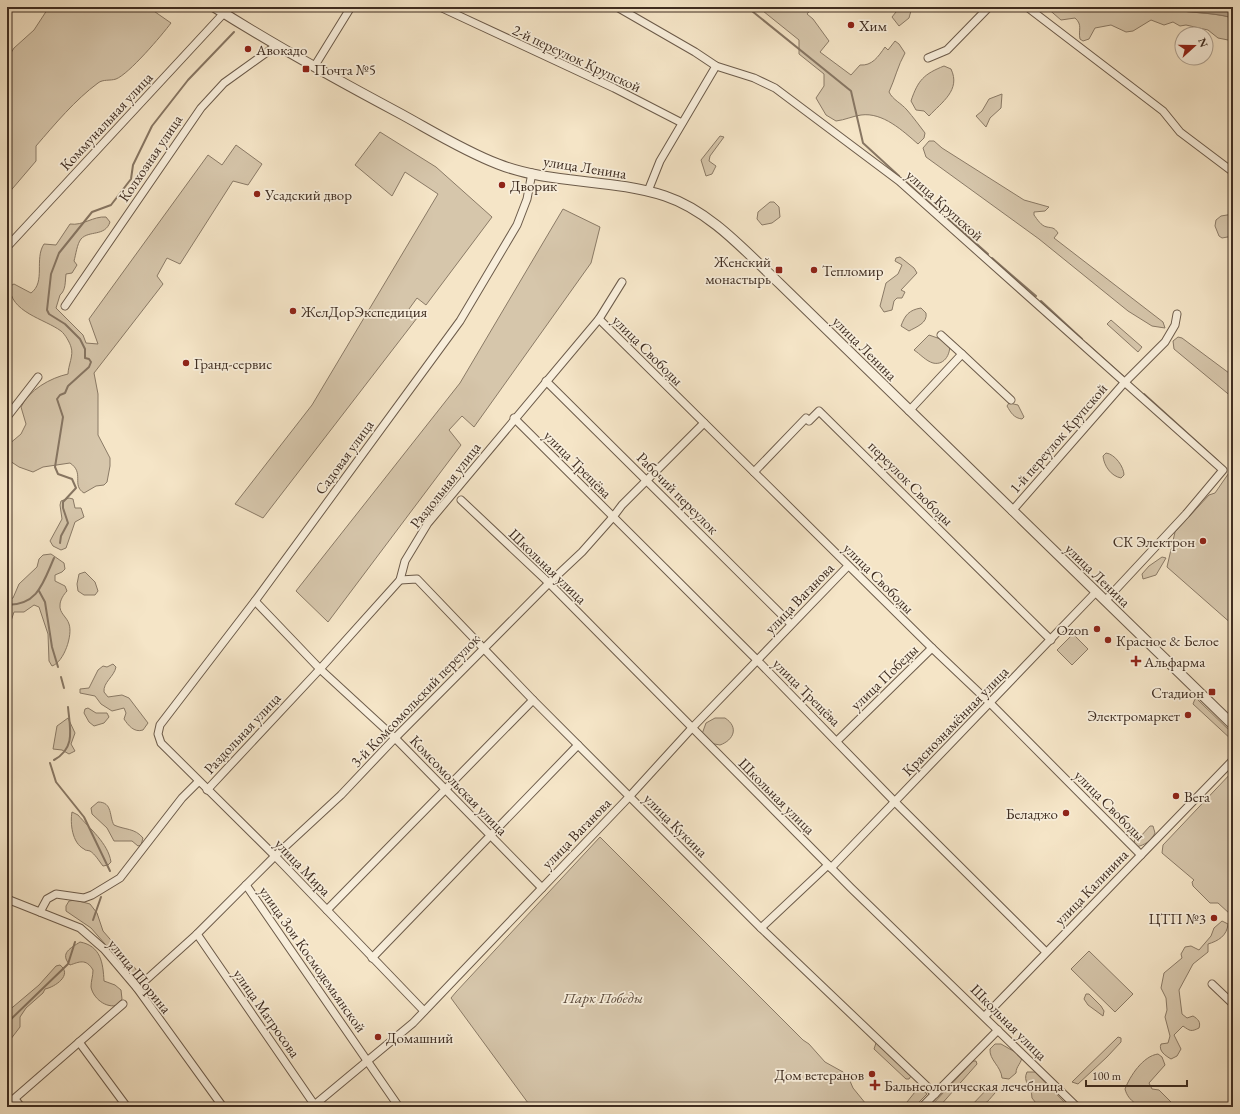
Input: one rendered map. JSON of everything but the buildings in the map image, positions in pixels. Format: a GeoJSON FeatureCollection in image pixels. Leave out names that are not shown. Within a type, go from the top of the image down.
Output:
{"type":"FeatureCollection","features":[{"type":"Feature","properties":{"kind":"street"},"geometry":{"type":"LineString","coordinates":[[7,10],[10,7]]}},
{"type":"Feature","properties":{"kind":"street","name":"улица Ленина"},"geometry":{"type":"LineString","coordinates":[[214,7],[314,67],[465,148],[499,164],[532,173],[648,191],[683,203],[715,224],[1233,725]]}},
{"type":"Feature","properties":{"kind":"street"},"geometry":{"type":"LineString","coordinates":[[314,67],[350,7]]}},
{"type":"Feature","properties":{"kind":"street","name":"2-й переулок Крупской"},"geometry":{"type":"LineString","coordinates":[[440,7],[614,88],[682,123]]}},
{"type":"Feature","properties":{"kind":"street","name":"улица Крупской"},"geometry":{"type":"LineString","coordinates":[[617,7],[695,52],[716,66],[754,78],[776,88],[899,181],[1223,470],[1186,514],[1105,601]]}},
{"type":"Feature","properties":{"kind":"street"},"geometry":{"type":"LineString","coordinates":[[928,58],[947,50],[989,7]]}},
{"type":"Feature","properties":{"kind":"street"},"geometry":{"type":"LineString","coordinates":[[1027,7],[1163,111],[1180,132],[1233,172]]}},
{"type":"Feature","properties":{"kind":"street","name":"Коммунальная улица"},"geometry":{"type":"LineString","coordinates":[[7,247],[224,13]]}},
{"type":"Feature","properties":{"kind":"street","name":"Колхозная улица"},"geometry":{"type":"LineString","coordinates":[[65,306],[200,108],[224,83],[277,45]]}},
{"type":"Feature","properties":{"kind":"street"},"geometry":{"type":"LineString","coordinates":[[648,191],[660,161],[716,66]]}},
{"type":"Feature","properties":{"kind":"street","name":"Садовая улица"},"geometry":{"type":"LineString","coordinates":[[160,743],[158,734],[160,725],[255,601],[460,321],[517,225],[527,199],[532,173]]}},
{"type":"Feature","properties":{"kind":"street","name":"Раздольная улица"},"geometry":{"type":"LineString","coordinates":[[207,790],[320,669],[400,580],[405,561],[428,522],[514,418],[599,319],[622,282]]}},
{"type":"Feature","properties":{"kind":"street","name":"1-й переулок Крупской"},"geometry":{"type":"LineString","coordinates":[[1012,511],[1124,383],[1165,342],[1175,325],[1177,314]]}},
{"type":"Feature","properties":{"kind":"street","name":"улица Свободы"},"geometry":{"type":"LineString","coordinates":[[599,319],[848,566],[990,703],[1141,855]]}},
{"type":"Feature","properties":{"kind":"street"},"geometry":{"type":"LineString","coordinates":[[941,335],[1011,400]]}},
{"type":"Feature","properties":{"kind":"street"},"geometry":{"type":"LineString","coordinates":[[909,411],[962,354]]}},
{"type":"Feature","properties":{"kind":"street"},"geometry":{"type":"LineString","coordinates":[[7,417],[38,377]]}},
{"type":"Feature","properties":{"kind":"street","name":"Рабочий переулок"},"geometry":{"type":"LineString","coordinates":[[546,381],[791,624]]}},
{"type":"Feature","properties":{"kind":"street","name":"переулок Свободы"},"geometry":{"type":"LineString","coordinates":[[754,472],[806,418],[809,421],[820,411],[1051,640]]}},
{"type":"Feature","properties":{"kind":"street","name":"улица Трещёва"},"geometry":{"type":"LineString","coordinates":[[514,418],[757,660],[895,802],[1046,952]]}},
{"type":"Feature","properties":{"kind":"street","name":"3-й Комсомольский переулок"},"geometry":{"type":"LineString","coordinates":[[137,988],[197,934],[275,856],[341,795],[483,649],[582,552],[613,517],[622,504],[704,423]]}},
{"type":"Feature","properties":{"kind":"street","name":"Школьная улица"},"geometry":{"type":"LineString","coordinates":[[461,500],[549,583],[829,866],[1077,1107]]}},
{"type":"Feature","properties":{"kind":"street","name":"улица Ваганова"},"geometry":{"type":"LineString","coordinates":[[314,1106],[368,1061],[424,1011],[629,797],[691,728],[848,566]]}},
{"type":"Feature","properties":{"kind":"street","name":"улица Кукина"},"geometry":{"type":"LineString","coordinates":[[400,580],[417,579],[483,649],[629,797],[761,928],[935,1094]]}},
{"type":"Feature","properties":{"kind":"street","name":"Краснознамённая улица"},"geometry":{"type":"LineString","coordinates":[[761,928],[829,866],[895,802],[1096,592]]}},
{"type":"Feature","properties":{"kind":"street","name":"Комсомольская улица"},"geometry":{"type":"LineString","coordinates":[[255,601],[320,669],[395,738],[542,888]]}},
{"type":"Feature","properties":{"kind":"street","name":"улица Победы"},"geometry":{"type":"LineString","coordinates":[[837,741],[932,648]]}},
{"type":"Feature","properties":{"kind":"street"},"geometry":{"type":"LineString","coordinates":[[326,910],[446,790],[533,700]]}},
{"type":"Feature","properties":{"kind":"street","name":"улица Мира"},"geometry":{"type":"LineString","coordinates":[[160,743],[275,856],[424,1011]]}},
{"type":"Feature","properties":{"kind":"street"},"geometry":{"type":"LineString","coordinates":[[372,958],[491,837],[578,745]]}},
{"type":"Feature","properties":{"kind":"street","name":"улица Калинина"},"geometry":{"type":"LineString","coordinates":[[985,1016],[1233,760]]}},
{"type":"Feature","properties":{"kind":"street","name":"Раздольная улица"},"geometry":{"type":"LineString","coordinates":[[40,912],[47,899],[56,894],[84,898],[92,895],[120,878],[182,798],[198,782]]}},
{"type":"Feature","properties":{"kind":"street","name":"улица Зои Космодемьянской"},"geometry":{"type":"LineString","coordinates":[[246,885],[399,1107]]}},
{"type":"Feature","properties":{"kind":"street","name":"улица Шорина"},"geometry":{"type":"LineString","coordinates":[[7,899],[80,928],[104,949],[137,988],[223,1107]]}},
{"type":"Feature","properties":{"kind":"street","name":"улица Матросова"},"geometry":{"type":"LineString","coordinates":[[197,934],[314,1106]]}},
{"type":"Feature","properties":{"kind":"street"},"geometry":{"type":"LineString","coordinates":[[1212,984],[1233,1004]]}},
{"type":"Feature","properties":{"kind":"street"},"geometry":{"type":"LineString","coordinates":[[7,1105],[123,1004]]}},
{"type":"Feature","properties":{"kind":"street"},"geometry":{"type":"LineString","coordinates":[[922,1107],[998,1030]]}},
{"type":"Feature","properties":{"kind":"street"},"geometry":{"type":"LineString","coordinates":[[78,1042],[127,1107]]}},
{"type":"Feature","properties":{"kind":"street"},"geometry":{"type":"LineString","coordinates":[[15,1098],[21,1107]]}},
{"type":"Feature","properties":{"kind":"green space"},"geometry":{"type":"Polygon","coordinates":[[[49,7],[148,7],[171,23],[153,45],[122,76],[98,83],[81,97],[36,146],[36,161],[7,195],[7,59],[14,48],[34,30],[49,7]]]}},
{"type":"Feature","properties":{"kind":"green space"},"geometry":{"type":"Polygon","coordinates":[[[758,7],[813,7],[807,14],[813,19],[829,41],[820,52],[851,75],[860,65],[868,64],[874,60],[885,47],[888,50],[895,41],[899,44],[905,53],[900,62],[889,92],[907,110],[925,133],[924,138],[918,144],[885,119],[877,116],[861,115],[836,121],[826,115],[816,98],[824,86],[824,74],[799,54],[799,40],[758,7]]]}},
{"type":"Feature","properties":{"kind":"green space"},"geometry":{"type":"Polygon","coordinates":[[[900,7],[912,7],[909,18],[899,26],[892,17],[900,7]]]}},
{"type":"Feature","properties":{"kind":"green space"},"geometry":{"type":"Polygon","coordinates":[[[1046,7],[1161,7],[1179,11],[1215,14],[1233,18],[1233,41],[1218,38],[1214,35],[1214,26],[1180,26],[1173,22],[1164,25],[1151,20],[1133,31],[1126,32],[1111,25],[1095,28],[1089,39],[1083,41],[1080,39],[1080,25],[1075,18],[1061,20],[1046,7]]]}},
{"type":"Feature","properties":{"kind":"green space"},"geometry":{"type":"Polygon","coordinates":[[[944,66],[951,69],[954,83],[949,95],[929,116],[924,111],[916,110],[911,101],[919,83],[931,72],[944,66]]]}},
{"type":"Feature","properties":{"kind":"green space"},"geometry":{"type":"Polygon","coordinates":[[[1002,94],[1001,108],[990,118],[986,127],[976,116],[982,111],[989,99],[1002,94]]]}},
{"type":"Feature","properties":{"kind":"green space"},"geometry":{"type":"Polygon","coordinates":[[[380,132],[436,167],[492,217],[426,305],[417,298],[409,309],[417,318],[263,518],[235,504],[312,405],[438,194],[405,172],[392,196],[355,165],[380,132]]]}},
{"type":"Feature","properties":{"kind":"green space"},"geometry":{"type":"Polygon","coordinates":[[[720,136],[724,137],[710,156],[709,161],[716,166],[712,174],[706,176],[701,160],[720,136]]]}},
{"type":"Feature","properties":{"kind":"green space"},"geometry":{"type":"Polygon","coordinates":[[[929,141],[934,141],[942,148],[1024,200],[1049,207],[1045,211],[1034,212],[1034,215],[1043,225],[1057,231],[1058,233],[1054,238],[1163,322],[1165,328],[1152,326],[1128,311],[1039,239],[926,157],[923,148],[929,141]]]}},
{"type":"Feature","properties":{"kind":"green space"},"geometry":{"type":"Polygon","coordinates":[[[236,145],[262,164],[248,185],[233,181],[180,264],[167,258],[157,276],[163,284],[94,373],[98,394],[98,435],[110,458],[107,482],[104,485],[96,486],[84,493],[78,486],[77,471],[70,463],[43,467],[33,472],[19,467],[7,459],[8,445],[21,434],[26,424],[21,407],[29,395],[35,390],[54,378],[68,374],[72,353],[70,343],[63,332],[29,314],[21,308],[11,295],[10,286],[14,284],[31,293],[38,283],[40,256],[44,244],[56,245],[70,224],[79,224],[97,218],[106,217],[110,222],[108,227],[101,232],[84,236],[81,239],[74,261],[77,265],[72,273],[66,274],[64,288],[56,308],[83,335],[86,343],[98,344],[89,319],[208,155],[222,165],[236,145]]]}},
{"type":"Feature","properties":{"kind":"green space"},"geometry":{"type":"Polygon","coordinates":[[[770,202],[774,202],[779,207],[780,217],[772,223],[762,225],[757,219],[758,212],[770,202]]]}},
{"type":"Feature","properties":{"kind":"green space"},"geometry":{"type":"Polygon","coordinates":[[[563,209],[600,227],[591,263],[474,427],[462,416],[449,430],[461,445],[328,622],[296,591],[460,383],[563,209]]]}},
{"type":"Feature","properties":{"kind":"green space"},"geometry":{"type":"Polygon","coordinates":[[[1233,214],[1233,236],[1222,238],[1219,236],[1215,226],[1216,220],[1221,216],[1233,214]]]}},
{"type":"Feature","properties":{"kind":"green space"},"geometry":{"type":"Polygon","coordinates":[[[900,257],[914,268],[917,273],[901,290],[905,292],[902,298],[897,298],[894,301],[892,310],[884,312],[880,306],[886,283],[898,274],[902,265],[895,261],[896,258],[900,257]]]}},
{"type":"Feature","properties":{"kind":"green space"},"geometry":{"type":"Polygon","coordinates":[[[921,308],[926,313],[923,322],[909,331],[901,326],[908,314],[913,310],[921,308]]]}},
{"type":"Feature","properties":{"kind":"green space"},"geometry":{"type":"Polygon","coordinates":[[[1111,320],[1142,347],[1138,352],[1107,324],[1111,320]]]}},
{"type":"Feature","properties":{"kind":"green space"},"geometry":{"type":"Polygon","coordinates":[[[929,335],[949,342],[950,346],[947,357],[941,362],[930,362],[914,350],[929,335]]]}},
{"type":"Feature","properties":{"kind":"green space"},"geometry":{"type":"Polygon","coordinates":[[[1178,337],[1182,338],[1233,376],[1233,398],[1174,349],[1173,341],[1178,337]]]}},
{"type":"Feature","properties":{"kind":"green space"},"geometry":{"type":"Polygon","coordinates":[[[1009,403],[1018,405],[1024,417],[1022,419],[1017,418],[1011,413],[1007,406],[1009,403]]]}},
{"type":"Feature","properties":{"kind":"green space"},"geometry":{"type":"Polygon","coordinates":[[[1106,453],[1116,458],[1121,465],[1124,475],[1121,478],[1111,473],[1106,467],[1103,456],[1106,453]]]}},
{"type":"Feature","properties":{"kind":"green space","name":"СК Электрон"},"geometry":{"type":"Polygon","coordinates":[[[1233,467],[1233,625],[1167,567],[1175,532],[1209,495],[1215,493],[1233,467]]]}},
{"type":"Feature","properties":{"kind":"green space"},"geometry":{"type":"Polygon","coordinates":[[[69,498],[73,499],[75,508],[81,508],[84,517],[75,522],[66,548],[61,550],[53,546],[50,541],[62,519],[60,505],[61,501],[69,498]]]}},
{"type":"Feature","properties":{"kind":"green space"},"geometry":{"type":"Polygon","coordinates":[[[51,554],[64,563],[65,569],[55,575],[55,581],[65,586],[67,591],[61,599],[60,608],[69,624],[70,629],[69,641],[64,654],[52,666],[49,661],[48,634],[39,607],[34,605],[24,612],[14,612],[7,633],[7,600],[13,598],[19,584],[37,567],[39,559],[43,555],[51,554]]]}},
{"type":"Feature","properties":{"kind":"green space"},"geometry":{"type":"Polygon","coordinates":[[[1162,557],[1166,558],[1156,575],[1143,579],[1142,574],[1149,566],[1162,557]]]}},
{"type":"Feature","properties":{"kind":"green space"},"geometry":{"type":"Polygon","coordinates":[[[85,572],[95,582],[98,591],[95,595],[84,595],[78,591],[77,584],[79,574],[85,572]]]}},
{"type":"Feature","properties":{"kind":"green space"},"geometry":{"type":"Polygon","coordinates":[[[1073,634],[1088,649],[1072,665],[1057,650],[1073,634]]]}},
{"type":"Feature","properties":{"kind":"green space"},"geometry":{"type":"Polygon","coordinates":[[[113,664],[116,667],[115,671],[105,685],[104,692],[108,697],[122,695],[129,698],[148,723],[143,730],[140,731],[134,729],[127,724],[124,719],[126,713],[124,708],[112,711],[101,704],[95,696],[80,693],[80,689],[89,688],[98,670],[103,666],[107,667],[113,664]]]}},
{"type":"Feature","properties":{"kind":"green space"},"geometry":{"type":"Polygon","coordinates":[[[1195,699],[1197,699],[1233,734],[1233,741],[1193,704],[1195,699]]]}},
{"type":"Feature","properties":{"kind":"green space"},"geometry":{"type":"Polygon","coordinates":[[[88,708],[96,713],[107,713],[109,717],[104,723],[94,726],[89,722],[84,713],[85,709],[88,708]]]}},
{"type":"Feature","properties":{"kind":"green space"},"geometry":{"type":"Polygon","coordinates":[[[68,718],[75,733],[71,744],[75,751],[69,754],[62,750],[53,749],[57,726],[68,718]]]}},
{"type":"Feature","properties":{"kind":"green space"},"geometry":{"type":"Polygon","coordinates":[[[715,718],[725,718],[732,725],[733,729],[733,733],[729,740],[720,745],[709,743],[702,734],[706,723],[715,718]]]}},
{"type":"Feature","properties":{"kind":"green space"},"geometry":{"type":"Polygon","coordinates":[[[1233,771],[1233,911],[1230,914],[1218,903],[1210,903],[1193,886],[1192,882],[1194,880],[1162,853],[1163,845],[1233,771]]]}},
{"type":"Feature","properties":{"kind":"green space"},"geometry":{"type":"Polygon","coordinates":[[[98,802],[106,804],[110,810],[114,825],[137,832],[143,838],[141,845],[138,846],[132,841],[114,841],[107,828],[92,814],[91,808],[98,802]]]}},
{"type":"Feature","properties":{"kind":"green space"},"geometry":{"type":"Polygon","coordinates":[[[72,812],[78,815],[102,842],[111,862],[108,865],[103,866],[92,852],[85,850],[74,838],[71,822],[72,812]]]}},
{"type":"Feature","properties":{"kind":"green space"},"geometry":{"type":"Polygon","coordinates":[[[1150,826],[1153,826],[1155,833],[1152,838],[1136,847],[1134,844],[1135,837],[1140,837],[1150,826]]]}},
{"type":"Feature","properties":{"kind":"green space","name":"Парк Победы"},"geometry":{"type":"Polygon","coordinates":[[[600,837],[803,1040],[809,1044],[825,1062],[843,1072],[853,1088],[866,1104],[877,1107],[531,1107],[451,998],[600,837]]]}},
{"type":"Feature","properties":{"kind":"green space"},"geometry":{"type":"Polygon","coordinates":[[[75,900],[90,904],[97,913],[103,931],[135,968],[138,973],[136,976],[132,975],[91,928],[66,911],[66,906],[69,901],[75,900]]]}},
{"type":"Feature","properties":{"kind":"green space"},"geometry":{"type":"Polygon","coordinates":[[[1222,921],[1228,924],[1226,932],[1218,940],[1208,944],[1208,952],[1193,964],[1179,990],[1182,1014],[1187,1018],[1193,1016],[1195,1017],[1199,1021],[1200,1026],[1199,1028],[1189,1030],[1183,1026],[1174,1035],[1181,1049],[1177,1056],[1171,1059],[1163,1053],[1160,1047],[1161,1044],[1168,1043],[1170,1036],[1165,1017],[1167,1010],[1166,998],[1161,988],[1164,973],[1182,958],[1181,954],[1185,947],[1191,946],[1199,950],[1211,936],[1214,928],[1222,921]]]}},
{"type":"Feature","properties":{"kind":"green space"},"geometry":{"type":"Polygon","coordinates":[[[80,942],[87,944],[97,951],[102,962],[104,981],[115,985],[121,990],[122,999],[118,1005],[113,1006],[105,1004],[94,995],[91,987],[93,970],[88,964],[82,962],[70,965],[67,961],[66,954],[68,951],[80,942]]]}},
{"type":"Feature","properties":{"kind":"green space"},"geometry":{"type":"Polygon","coordinates":[[[1089,951],[1133,994],[1115,1012],[1071,969],[1089,951]]]}},
{"type":"Feature","properties":{"kind":"green space"},"geometry":{"type":"Polygon","coordinates":[[[60,965],[65,973],[64,976],[58,983],[45,989],[43,993],[26,1008],[20,1017],[20,1027],[7,1044],[7,1012],[39,985],[56,966],[60,965]]]}},
{"type":"Feature","properties":{"kind":"green space"},"geometry":{"type":"Polygon","coordinates":[[[1086,994],[1089,994],[1101,1006],[1104,1011],[1103,1016],[1088,1005],[1084,999],[1086,994]]]}},
{"type":"Feature","properties":{"kind":"green space"},"geometry":{"type":"Polygon","coordinates":[[[1118,1037],[1121,1038],[1121,1042],[1107,1057],[1078,1084],[1072,1082],[1118,1037]]]}},
{"type":"Feature","properties":{"kind":"green space"},"geometry":{"type":"Polygon","coordinates":[[[876,1043],[878,1043],[910,1073],[911,1076],[909,1079],[906,1079],[874,1049],[876,1043]]]}},
{"type":"Feature","properties":{"kind":"green space"},"geometry":{"type":"Polygon","coordinates":[[[995,1044],[1001,1044],[1022,1056],[1016,1073],[1009,1079],[1002,1078],[1000,1070],[991,1056],[990,1049],[995,1044]]]}},
{"type":"Feature","properties":{"kind":"green space"},"geometry":{"type":"Polygon","coordinates":[[[1158,1054],[1162,1057],[1165,1065],[1149,1083],[1152,1089],[1159,1090],[1176,1107],[1139,1105],[1129,1097],[1125,1089],[1130,1078],[1138,1067],[1147,1058],[1158,1054]]]}},
{"type":"Feature","properties":{"kind":"green space"},"geometry":{"type":"Polygon","coordinates":[[[973,1061],[976,1061],[977,1064],[939,1107],[930,1107],[973,1061]]]}},
{"type":"Feature","properties":{"kind":"green space"},"geometry":{"type":"Polygon","coordinates":[[[1027,1072],[1035,1072],[1069,1107],[1039,1107],[1032,1098],[1031,1090],[1026,1081],[1027,1072]]]}},
{"type":"Feature","properties":{"kind":"green space"},"geometry":{"type":"Polygon","coordinates":[[[990,1086],[995,1087],[995,1093],[985,1104],[970,1107],[990,1086]]]}},
{"type":"Feature","properties":{"kind":"green space"},"geometry":{"type":"Polygon","coordinates":[[[919,1087],[927,1094],[914,1107],[903,1107],[919,1087]]]}},
{"type":"Feature","properties":{"kind":"water"},"geometry":{"type":"Polygon","coordinates":[[[1161,7],[1213,7],[1233,10],[1233,18],[1215,14],[1179,11],[1161,7]]]}},
{"type":"Feature","properties":{"kind":"waterway"},"geometry":{"type":"LineString","coordinates":[[747,7],[851,91],[863,143],[899,176]]}},
{"type":"Feature","properties":{"kind":"waterway"},"geometry":{"type":"LineString","coordinates":[[60,543],[61,536],[68,523],[63,508],[63,502],[76,488],[72,479],[58,474],[55,467],[63,417],[57,399],[60,395],[65,393],[68,386],[89,367],[91,362],[89,359],[85,358],[85,349],[80,339],[65,324],[49,314],[47,310],[51,274],[59,253],[92,212],[111,205],[131,179],[133,165],[152,126],[188,80],[234,32]]}},
{"type":"Feature","properties":{"kind":"waterway"},"geometry":{"type":"LineString","coordinates":[[904,180],[941,213]]}},
{"type":"Feature","properties":{"kind":"waterway"},"geometry":{"type":"LineString","coordinates":[[945,216],[988,254]]}},
{"type":"Feature","properties":{"kind":"waterway"},"geometry":{"type":"LineString","coordinates":[[992,258],[1036,296]]}},
{"type":"Feature","properties":{"kind":"waterway"},"geometry":{"type":"LineString","coordinates":[[1041,301],[1082,339]]}},
{"type":"Feature","properties":{"kind":"waterway"},"geometry":{"type":"LineString","coordinates":[[1086,343],[1125,378]]}},
{"type":"Feature","properties":{"kind":"waterway"},"geometry":{"type":"LineString","coordinates":[[1144,394],[1218,461]]}},
{"type":"Feature","properties":{"kind":"waterway"},"geometry":{"type":"LineString","coordinates":[[7,605],[17,604],[33,597],[42,584],[54,558]]}},
{"type":"Feature","properties":{"kind":"waterway"},"geometry":{"type":"LineString","coordinates":[[39,591],[45,602],[52,647],[58,667]]}},
{"type":"Feature","properties":{"kind":"waterway"},"geometry":{"type":"LineString","coordinates":[[61,677],[64,688]]}},
{"type":"Feature","properties":{"kind":"waterway"},"geometry":{"type":"LineString","coordinates":[[54,760],[66,750],[69,744],[70,730],[68,707]]}},
{"type":"Feature","properties":{"kind":"waterway"},"geometry":{"type":"LineString","coordinates":[[50,763],[56,782],[84,817],[110,871]]}},
{"type":"Feature","properties":{"kind":"waterway"},"geometry":{"type":"LineString","coordinates":[[93,920],[101,897]]}},
{"type":"Feature","properties":{"kind":"waterway"},"geometry":{"type":"LineString","coordinates":[[7,1023],[68,964],[75,942]]}},
{"type":"Feature","properties":{"kind":"place","name":"Хим"},"geometry":{"type":"Point","coordinates":[851,25]}},
{"type":"Feature","properties":{"kind":"place","name":"Авокадо"},"geometry":{"type":"Point","coordinates":[248,49]}},
{"type":"Feature","properties":{"kind":"place","name":"Почта №5"},"geometry":{"type":"Point","coordinates":[306,69]}},
{"type":"Feature","properties":{"kind":"place","name":"Дворик"},"geometry":{"type":"Point","coordinates":[502,185]}},
{"type":"Feature","properties":{"kind":"place","name":"Усадский двор"},"geometry":{"type":"Point","coordinates":[257,194]}},
{"type":"Feature","properties":{"kind":"place","name":"Женский монастырь"},"geometry":{"type":"Point","coordinates":[779,270]}},
{"type":"Feature","properties":{"kind":"place","name":"Тепломир"},"geometry":{"type":"Point","coordinates":[814,270]}},
{"type":"Feature","properties":{"kind":"place","name":"ЖелДорЭкспедиция"},"geometry":{"type":"Point","coordinates":[293,311]}},
{"type":"Feature","properties":{"kind":"place","name":"Гранд-сервис"},"geometry":{"type":"Point","coordinates":[186,363]}},
{"type":"Feature","properties":{"kind":"place","name":"СК Электрон"},"geometry":{"type":"Point","coordinates":[1203,541]}},
{"type":"Feature","properties":{"kind":"place","name":"Ozon"},"geometry":{"type":"Point","coordinates":[1097,629]}},
{"type":"Feature","properties":{"kind":"place","name":"Красное & Белое"},"geometry":{"type":"Point","coordinates":[1108,640]}},
{"type":"Feature","properties":{"kind":"place","name":"Альфарма"},"geometry":{"type":"Point","coordinates":[1136,661]}},
{"type":"Feature","properties":{"kind":"place","name":"Стадион"},"geometry":{"type":"Point","coordinates":[1212,692]}},
{"type":"Feature","properties":{"kind":"place","name":"Электромаркет"},"geometry":{"type":"Point","coordinates":[1188,715]}},
{"type":"Feature","properties":{"kind":"place","name":"Вега"},"geometry":{"type":"Point","coordinates":[1176,796]}},
{"type":"Feature","properties":{"kind":"place","name":"Беладжо"},"geometry":{"type":"Point","coordinates":[1066,813]}},
{"type":"Feature","properties":{"kind":"place","name":"ЦТП №3"},"geometry":{"type":"Point","coordinates":[1214,918]}},
{"type":"Feature","properties":{"kind":"place","name":"Домашний"},"geometry":{"type":"Point","coordinates":[378,1037]}},
{"type":"Feature","properties":{"kind":"place","name":"Дом ветеранов"},"geometry":{"type":"Point","coordinates":[872,1074]}},
{"type":"Feature","properties":{"kind":"place","name":"Бальнеологическая лечебница"},"geometry":{"type":"Point","coordinates":[875,1085]}}]}
